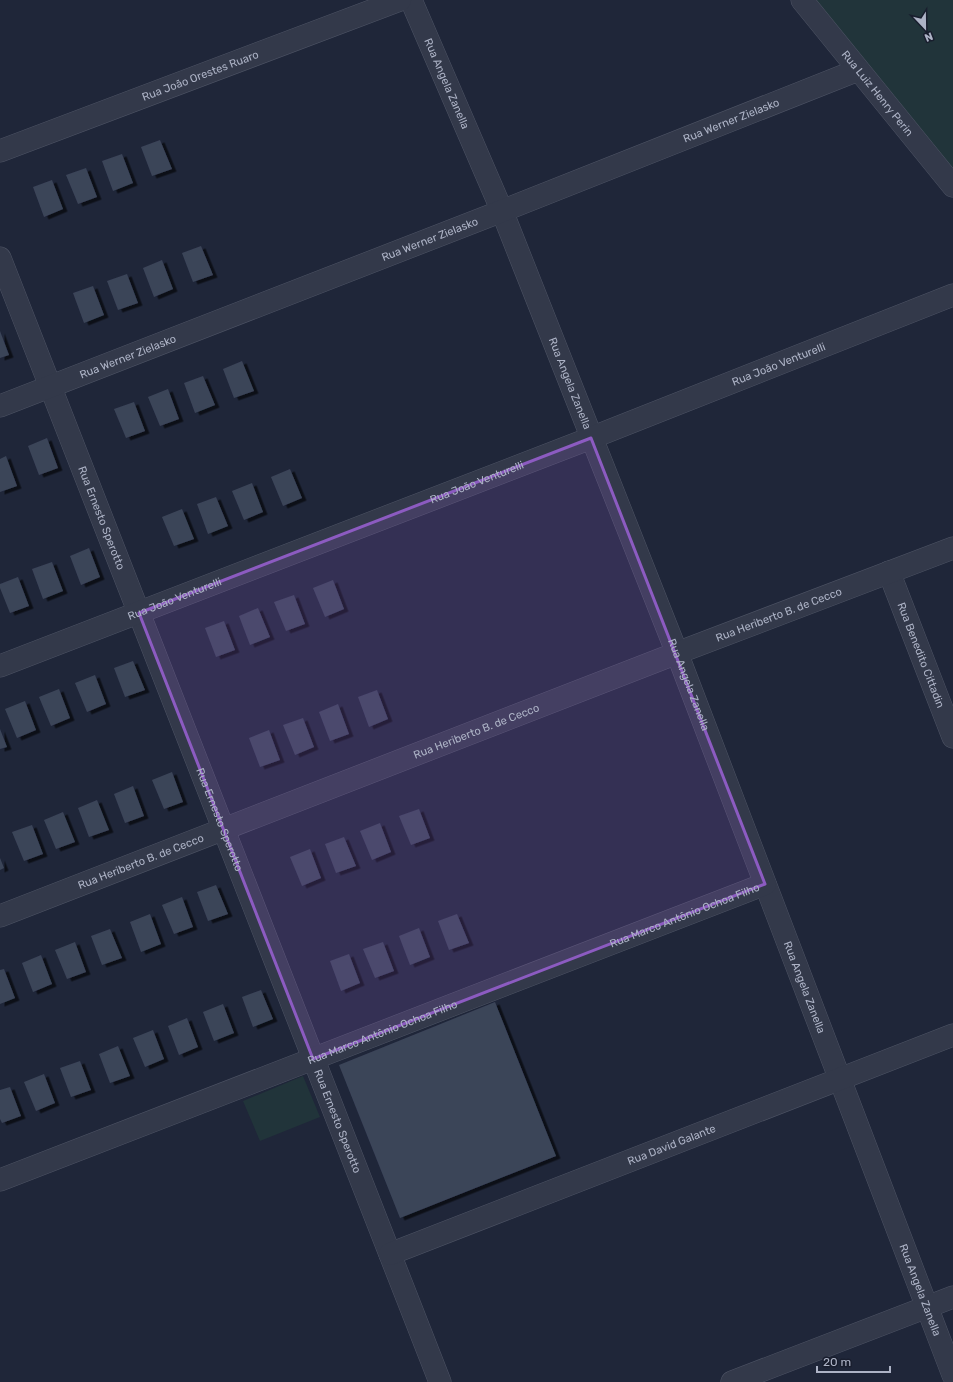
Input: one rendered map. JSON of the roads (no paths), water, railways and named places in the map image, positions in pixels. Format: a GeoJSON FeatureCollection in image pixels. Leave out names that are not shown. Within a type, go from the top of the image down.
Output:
{"type":"FeatureCollection","features":[{"type":"Feature","properties":{"kind":"street","name":"Rua João Orestes Ruaro"},"geometry":{"type":"LineString","coordinates":[[0,151],[400,0]]}},
{"type":"Feature","properties":{"kind":"street","name":"Rua Angela Zanella"},"geometry":{"type":"LineString","coordinates":[[411,0],[502,211],[677,653],[953,1375]]}},
{"type":"Feature","properties":{"kind":"street","name":"Rua Luiz Henry Perin"},"geometry":{"type":"LineString","coordinates":[[802,0],[953,186]]}},
{"type":"Feature","properties":{"kind":"street","name":"Rua Werner Zielasko"},"geometry":{"type":"LineString","coordinates":[[0,406],[502,211],[858,70]]}},
{"type":"Feature","properties":{"kind":"street","name":"Rua Ernesto Sperotto"},"geometry":{"type":"LineString","coordinates":[[0,258],[440,1382]]}},
{"type":"Feature","properties":{"kind":"street","name":"Rua João Venturelli"},"geometry":{"type":"LineString","coordinates":[[0,666],[591,438],[953,295]]}},
{"type":"Feature","properties":{"kind":"street","name":"Rua Heriberto B. de Cecco"},"geometry":{"type":"LineString","coordinates":[[0,916],[677,653],[953,548]]}},
{"type":"Feature","properties":{"kind":"street","name":"Rua Benedito Cittadin"},"geometry":{"type":"LineString","coordinates":[[889,572],[953,737]]}},
{"type":"Feature","properties":{"kind":"street","name":"Rua Marco Antônio Ochoa Filho"},"geometry":{"type":"LineString","coordinates":[[0,1180],[765,884]]}},
{"type":"Feature","properties":{"kind":"street","name":"Rua David Galante"},"geometry":{"type":"LineString","coordinates":[[390,1254],[953,1035]]}},
{"type":"Feature","properties":{"kind":"street"},"geometry":{"type":"LineString","coordinates":[[732,1382],[953,1297]]}}]}
